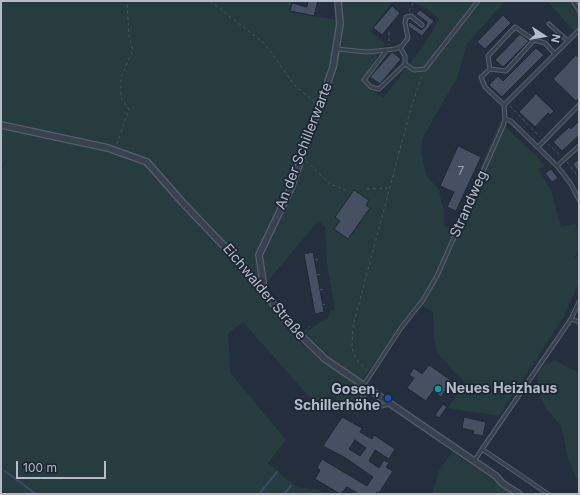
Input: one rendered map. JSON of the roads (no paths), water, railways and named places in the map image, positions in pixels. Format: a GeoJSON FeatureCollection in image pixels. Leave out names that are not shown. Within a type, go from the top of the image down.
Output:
{"type":"FeatureCollection","features":[{"type":"Feature","properties":{"kind":"street","name":"An der Schillerwarte"},"geometry":{"type":"LineString","coordinates":[[261,288],[262,282],[259,255],[291,188],[320,107],[337,49],[340,24],[338,1]]}},
{"type":"Feature","properties":{"kind":"street","name":"Eichwalder Straße"},"geometry":{"type":"LineString","coordinates":[[1,125],[115,150],[146,162],[154,169],[183,204],[224,245],[300,336],[332,366],[474,461],[519,494]]}},
{"type":"Feature","properties":{"kind":"lane"},"geometry":{"type":"LineString","coordinates":[[405,64],[414,70],[425,69],[478,1]]}},
{"type":"Feature","properties":{"kind":"lane"},"geometry":{"type":"LineString","coordinates":[[573,1],[579,10]]}},
{"type":"Feature","properties":{"kind":"lane"},"geometry":{"type":"LineString","coordinates":[[337,49],[367,52],[400,47],[408,38],[405,23],[406,17],[411,16],[422,25]]}},
{"type":"Feature","properties":{"kind":"lane"},"geometry":{"type":"LineString","coordinates":[[549,24],[568,42]]}},
{"type":"Feature","properties":{"kind":"lane"},"geometry":{"type":"LineString","coordinates":[[490,69],[488,56],[515,27],[534,40],[545,43],[555,54]]}},
{"type":"Feature","properties":{"kind":"lane"},"geometry":{"type":"LineString","coordinates":[[534,40],[506,71],[490,69],[481,77],[482,83],[504,105],[579,30]]}},
{"type":"Feature","properties":{"kind":"lane"},"geometry":{"type":"LineString","coordinates":[[387,50],[364,80],[371,87],[379,89],[405,64],[405,56],[400,47]]}},
{"type":"Feature","properties":{"kind":"lane","name":"Strandweg"},"geometry":{"type":"LineString","coordinates":[[363,386],[401,328],[423,300],[438,276],[505,119],[504,105]]}},
{"type":"Feature","properties":{"kind":"lane"},"geometry":{"type":"LineString","coordinates":[[538,147],[579,105]]}},
{"type":"Feature","properties":{"kind":"lane"},"geometry":{"type":"LineString","coordinates":[[505,119],[511,122],[557,166],[571,184],[579,200]]}},
{"type":"Feature","properties":{"kind":"lane"},"geometry":{"type":"LineString","coordinates":[[557,166],[579,146]]}},
{"type":"Feature","properties":{"kind":"lane"},"geometry":{"type":"LineString","coordinates":[[474,461],[571,319],[579,302]]}},
{"type":"Feature","properties":{"kind":"lane"},"geometry":{"type":"LineString","coordinates":[[571,319],[579,322]]}},
{"type":"Feature","properties":{"kind":"lane"},"geometry":{"type":"LineString","coordinates":[[369,390],[363,396],[362,402],[366,406],[377,408],[390,404]]}},
{"type":"Feature","properties":{"kind":"lane"},"geometry":{"type":"LineString","coordinates":[[482,449],[548,494]]}},
{"type":"Feature","properties":{"kind":"waterway"},"geometry":{"type":"LineString","coordinates":[[5,471],[36,494]]}},
{"type":"Feature","properties":{"kind":"waterway"},"geometry":{"type":"LineString","coordinates":[[259,494],[277,472]]}},
{"type":"Feature","properties":{"kind":"waterway"},"geometry":{"type":"LineString","coordinates":[[284,494],[291,486]]}},
{"type":"Feature","properties":{"kind":"place","name":"Neues Heizhaus"},"geometry":{"type":"Point","coordinates":[438,389]}},
{"type":"Feature","properties":{"kind":"place","name":"Gosen, Schillerhöhe"},"geometry":{"type":"Point","coordinates":[388,398]}}]}
